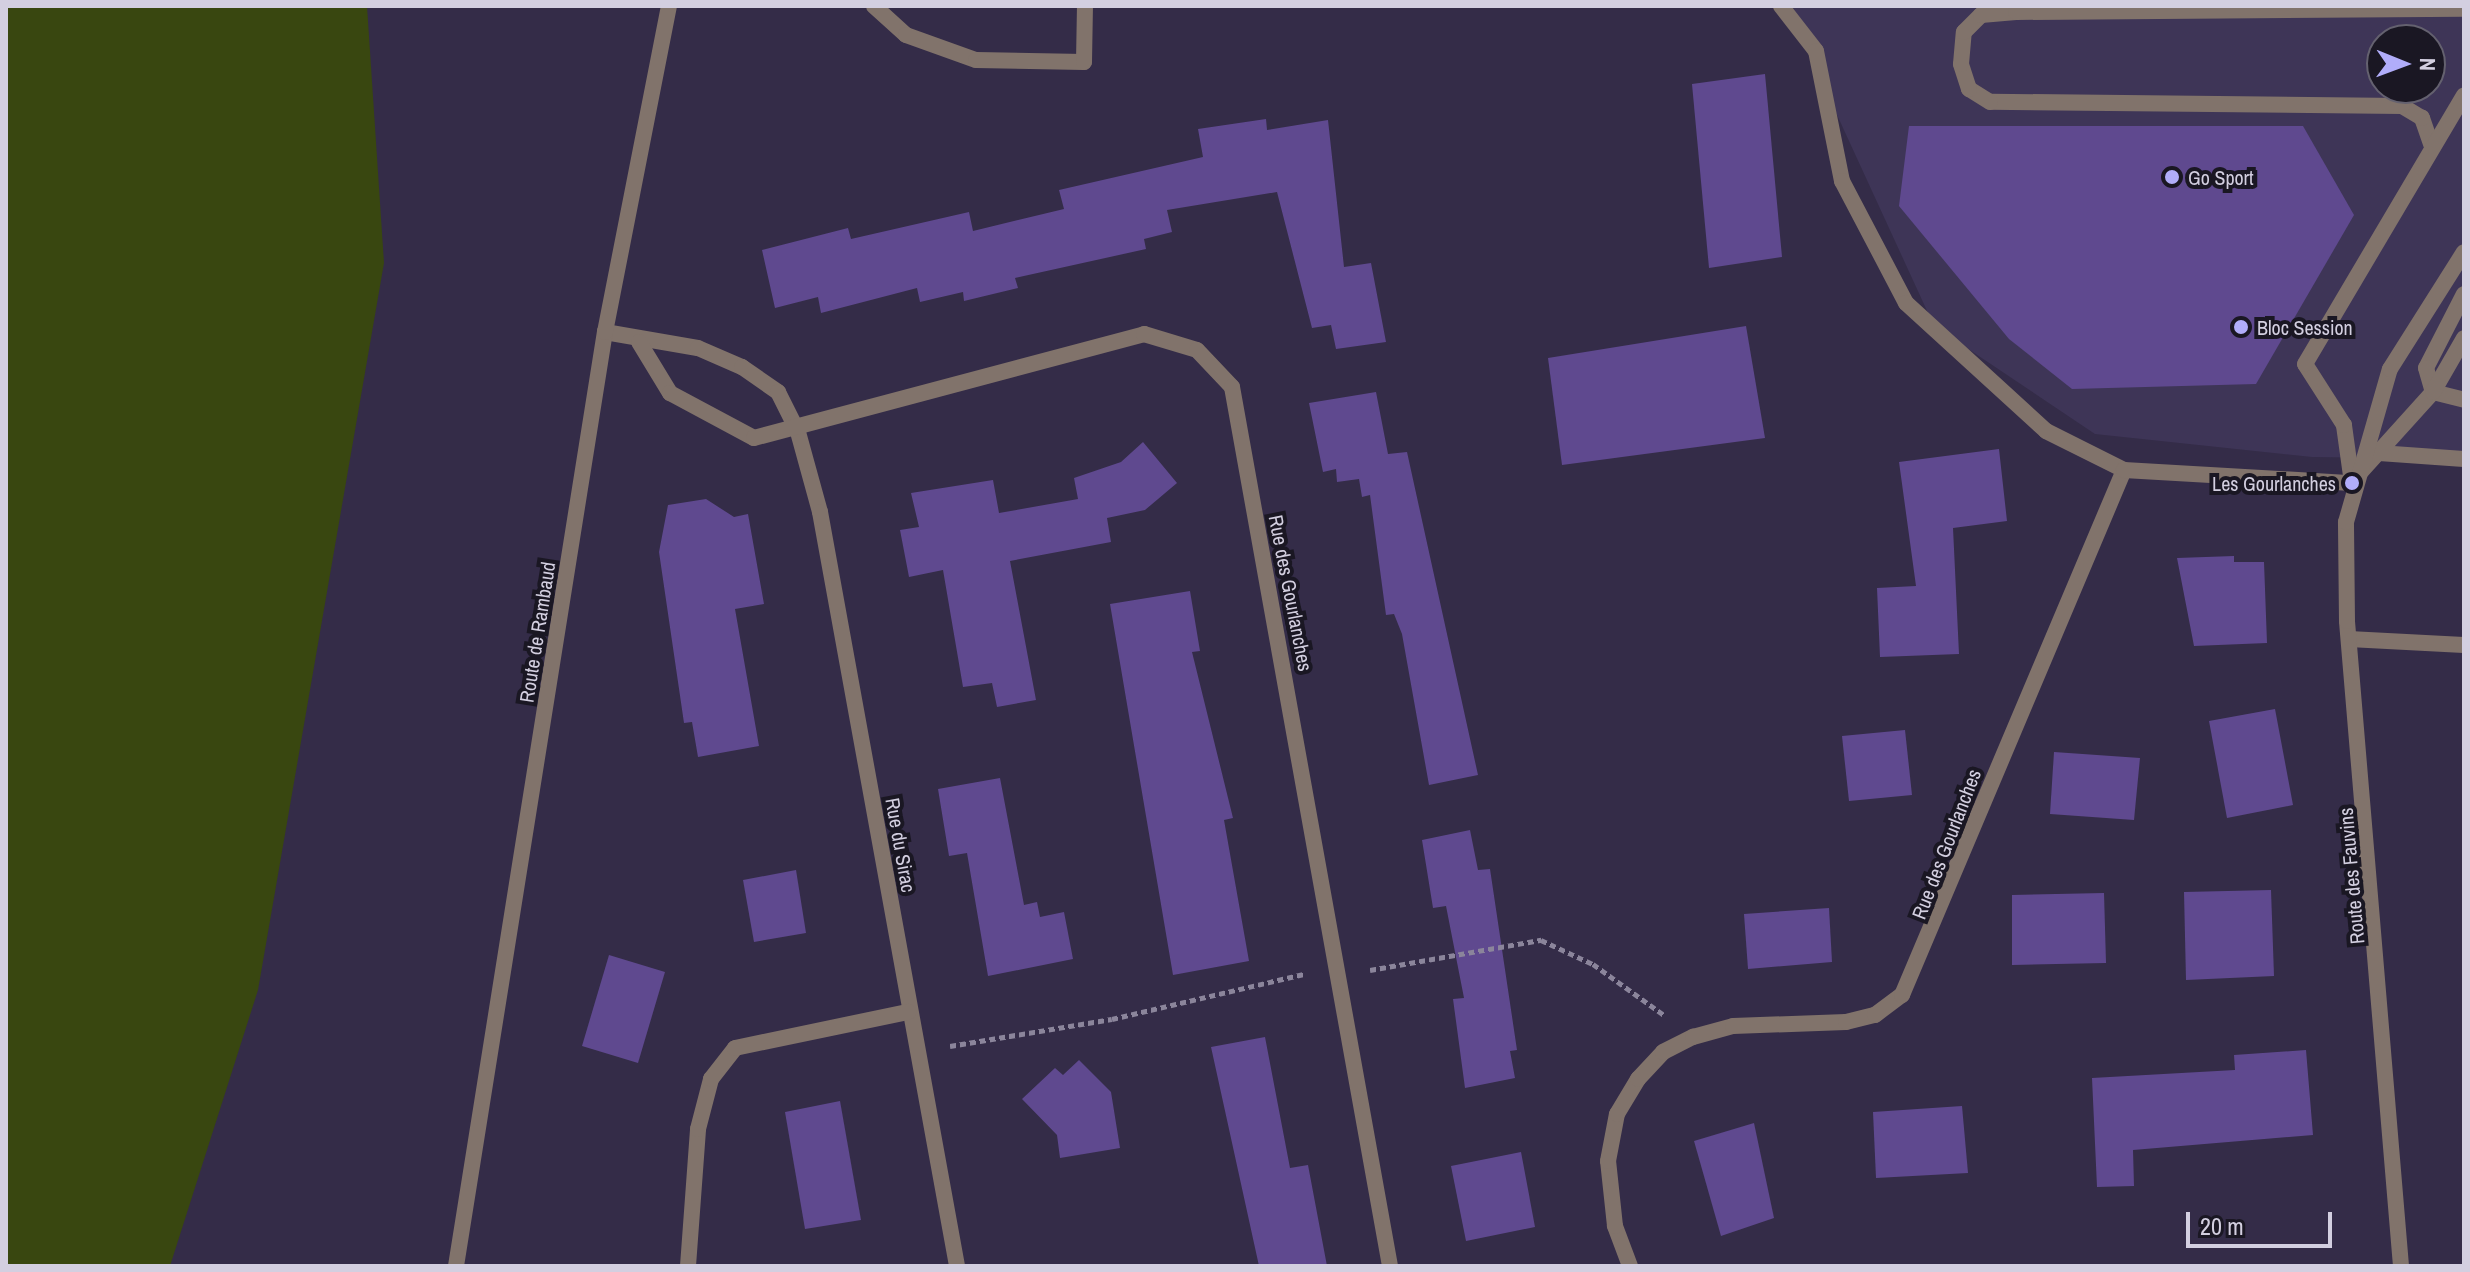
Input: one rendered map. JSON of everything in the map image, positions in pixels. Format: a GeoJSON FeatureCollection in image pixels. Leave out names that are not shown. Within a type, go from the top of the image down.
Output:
{"type":"FeatureCollection","features":[{"type":"Feature","properties":{"kind":"street","name":"Route de Rambaud"},"geometry":{"type":"LineString","coordinates":[[456,1266],[605,332],[669,6]]}},
{"type":"Feature","properties":{"kind":"street"},"geometry":{"type":"LineString","coordinates":[[874,6],[906,35],[976,60],[1084,62],[1085,6]]}},
{"type":"Feature","properties":{"kind":"street"},"geometry":{"type":"LineString","coordinates":[[1781,6],[1816,51],[1842,181],[1906,303],[2046,431],[2124,470],[2352,483]]}},
{"type":"Feature","properties":{"kind":"street"},"geometry":{"type":"LineString","coordinates":[[2431,144],[2422,118],[2402,106],[1990,102],[1969,89],[1964,32],[1981,15],[2016,12],[2464,9]]}},
{"type":"Feature","properties":{"kind":"street"},"geometry":{"type":"LineString","coordinates":[[2352,483],[2344,425],[2305,364],[2431,144],[2464,95]]}},
{"type":"Feature","properties":{"kind":"street","name":"Route des Fauvins"},"geometry":{"type":"LineString","coordinates":[[2401,1266],[2349,639],[2345,557],[2352,483],[2390,369],[2464,252]]}},
{"type":"Feature","properties":{"kind":"street"},"geometry":{"type":"LineString","coordinates":[[2433,392],[2426,368],[2432,346],[2464,294]]}},
{"type":"Feature","properties":{"kind":"street"},"geometry":{"type":"LineString","coordinates":[[605,332],[639,342],[698,348],[742,367],[778,392],[798,432]]}},
{"type":"Feature","properties":{"kind":"street","name":"Rue des Gourlanches"},"geometry":{"type":"LineString","coordinates":[[639,342],[670,393],[704,415],[754,438],[798,432],[1144,334],[1197,350],[1232,387],[1390,1266]]}},
{"type":"Feature","properties":{"kind":"street"},"geometry":{"type":"LineString","coordinates":[[2352,483],[2433,392],[2464,338]]}},
{"type":"Feature","properties":{"kind":"street"},"geometry":{"type":"LineString","coordinates":[[2433,392],[2464,400]]}},
{"type":"Feature","properties":{"kind":"street","name":"Rue du Sirac"},"geometry":{"type":"LineString","coordinates":[[798,432],[823,527],[908,1012],[957,1266]]}},
{"type":"Feature","properties":{"kind":"street"},"geometry":{"type":"LineString","coordinates":[[2379,453],[2464,459]]}},
{"type":"Feature","properties":{"kind":"street","name":"Rue des Gourlanches"},"geometry":{"type":"LineString","coordinates":[[1630,1266],[1615,1226],[1608,1161],[1617,1114],[1638,1079],[1663,1052],[1693,1037],[1733,1026],[1846,1022],[1875,1015],[1902,995],[2124,470]]}},
{"type":"Feature","properties":{"kind":"street"},"geometry":{"type":"LineString","coordinates":[[2349,639],[2464,645]]}},
{"type":"Feature","properties":{"kind":"street"},"geometry":{"type":"LineString","coordinates":[[688,1266],[698,1129],[711,1079],[735,1048],[908,1012]]}},
{"type":"Feature","properties":{"kind":"shaded area"},"geometry":{"type":"Polygon","coordinates":[[[1787,6],[2464,6],[2464,459],[2312,457],[2095,434],[1934,326],[1787,6]]]}},
{"type":"Feature","properties":{"kind":"green space"},"geometry":{"type":"Polygon","coordinates":[[[6,6],[367,6],[384,263],[258,990],[170,1266],[6,1266],[6,6]]]}},
{"type":"Feature","properties":{"kind":"building"},"geometry":{"type":"Polygon","coordinates":[[[1765,74],[1782,257],[1709,268],[1692,84],[1765,74]]]}},
{"type":"Feature","properties":{"kind":"building"},"geometry":{"type":"Polygon","coordinates":[[[1266,119],[1267,130],[1328,120],[1344,267],[1371,263],[1386,342],[1336,349],[1331,325],[1312,328],[1277,192],[1167,210],[1172,232],[1144,239],[1146,249],[1015,278],[1018,288],[964,301],[963,292],[920,302],[917,288],[821,313],[818,297],[775,308],[762,250],[848,228],[851,239],[969,212],[973,231],[1064,209],[1059,190],[1203,157],[1198,129],[1266,119]]]}},
{"type":"Feature","properties":{"kind":"building"},"geometry":{"type":"Polygon","coordinates":[[[1909,126],[2303,126],[2354,215],[2256,384],[2072,389],[2009,339],[1899,206],[1909,126]]]}},
{"type":"Feature","properties":{"kind":"building"},"geometry":{"type":"Polygon","coordinates":[[[1746,326],[1765,438],[1562,465],[1548,358],[1746,326]]]}},
{"type":"Feature","properties":{"kind":"building"},"geometry":{"type":"Polygon","coordinates":[[[1376,392],[1388,454],[1407,452],[1478,775],[1429,785],[1402,634],[1394,614],[1386,615],[1370,495],[1362,497],[1359,479],[1337,482],[1336,469],[1323,472],[1309,403],[1376,392]]]}},
{"type":"Feature","properties":{"kind":"building"},"geometry":{"type":"Polygon","coordinates":[[[1143,442],[1177,483],[1145,510],[1107,518],[1111,542],[1010,561],[1036,700],[997,707],[992,683],[963,687],[943,570],[909,577],[900,530],[919,527],[911,493],[993,480],[999,513],[1078,499],[1074,478],[1121,462],[1143,442]]]}},
{"type":"Feature","properties":{"kind":"building"},"geometry":{"type":"Polygon","coordinates":[[[1999,449],[2007,521],[1953,528],[1959,654],[1880,657],[1877,588],[1916,586],[1899,462],[1999,449]]]}},
{"type":"Feature","properties":{"kind":"building"},"geometry":{"type":"Polygon","coordinates":[[[706,499],[734,517],[748,514],[764,604],[735,609],[759,746],[698,757],[692,722],[684,723],[659,552],[668,505],[706,499]]]}},
{"type":"Feature","properties":{"kind":"building"},"geometry":{"type":"Polygon","coordinates":[[[2234,556],[2234,562],[2264,562],[2267,643],[2194,646],[2177,558],[2234,556]]]}},
{"type":"Feature","properties":{"kind":"building"},"geometry":{"type":"Polygon","coordinates":[[[1190,591],[1200,651],[1192,652],[1233,818],[1224,820],[1249,961],[1173,975],[1110,604],[1190,591]]]}},
{"type":"Feature","properties":{"kind":"building"},"geometry":{"type":"Polygon","coordinates":[[[2275,709],[2293,805],[2227,818],[2209,721],[2275,709]]]}},
{"type":"Feature","properties":{"kind":"building"},"geometry":{"type":"Polygon","coordinates":[[[1905,730],[1912,795],[1849,801],[1842,736],[1905,730]]]}},
{"type":"Feature","properties":{"kind":"building"},"geometry":{"type":"Polygon","coordinates":[[[2054,752],[2140,758],[2134,820],[2050,814],[2054,752]]]}},
{"type":"Feature","properties":{"kind":"building"},"geometry":{"type":"Polygon","coordinates":[[[1000,778],[1024,905],[1037,902],[1040,917],[1064,912],[1073,959],[988,976],[967,853],[949,856],[938,789],[1000,778]]]}},
{"type":"Feature","properties":{"kind":"building"},"geometry":{"type":"Polygon","coordinates":[[[1470,830],[1478,870],[1490,869],[1517,1050],[1510,1051],[1515,1078],[1465,1088],[1453,999],[1464,998],[1446,906],[1433,908],[1422,840],[1470,830]]]}},
{"type":"Feature","properties":{"kind":"building"},"geometry":{"type":"Polygon","coordinates":[[[796,870],[806,933],[754,942],[743,880],[796,870]]]}},
{"type":"Feature","properties":{"kind":"building"},"geometry":{"type":"Polygon","coordinates":[[[2271,890],[2274,976],[2186,980],[2184,892],[2271,890]]]}},
{"type":"Feature","properties":{"kind":"building"},"geometry":{"type":"Polygon","coordinates":[[[2104,893],[2106,963],[2012,965],[2012,895],[2104,893]]]}},
{"type":"Feature","properties":{"kind":"building"},"geometry":{"type":"Polygon","coordinates":[[[1829,908],[1832,962],[1748,969],[1744,914],[1829,908]]]}},
{"type":"Feature","properties":{"kind":"building"},"geometry":{"type":"Polygon","coordinates":[[[609,955],[665,972],[638,1063],[582,1046],[609,955]]]}},
{"type":"Feature","properties":{"kind":"building"},"geometry":{"type":"Polygon","coordinates":[[[1265,1037],[1290,1168],[1308,1165],[1327,1266],[1259,1266],[1211,1047],[1265,1037]]]}},
{"type":"Feature","properties":{"kind":"building"},"geometry":{"type":"Polygon","coordinates":[[[2306,1050],[2313,1135],[2133,1150],[2134,1186],[2097,1187],[2092,1078],[2235,1070],[2234,1055],[2306,1050]]]}},
{"type":"Feature","properties":{"kind":"building"},"geometry":{"type":"Polygon","coordinates":[[[1079,1060],[1111,1092],[1120,1148],[1060,1158],[1057,1135],[1022,1099],[1055,1068],[1063,1075],[1079,1060]]]}},
{"type":"Feature","properties":{"kind":"building"},"geometry":{"type":"Polygon","coordinates":[[[840,1101],[861,1220],[805,1229],[785,1112],[840,1101]]]}},
{"type":"Feature","properties":{"kind":"building"},"geometry":{"type":"Polygon","coordinates":[[[1962,1106],[1968,1173],[1876,1178],[1873,1112],[1962,1106]]]}},
{"type":"Feature","properties":{"kind":"building"},"geometry":{"type":"Polygon","coordinates":[[[1754,1123],[1774,1218],[1721,1236],[1694,1141],[1754,1123]]]}},
{"type":"Feature","properties":{"kind":"building"},"geometry":{"type":"Polygon","coordinates":[[[1521,1152],[1535,1227],[1466,1241],[1451,1166],[1521,1152]]]}},
{"type":"Feature","properties":{"kind":"place","name":"Go Sport"},"geometry":{"type":"Point","coordinates":[2172,177]}},
{"type":"Feature","properties":{"kind":"place","name":"Bloc Session"},"geometry":{"type":"Point","coordinates":[2241,327]}},
{"type":"Feature","properties":{"kind":"place","name":"Les Gourlanches"},"geometry":{"type":"Point","coordinates":[2352,483]}}]}
